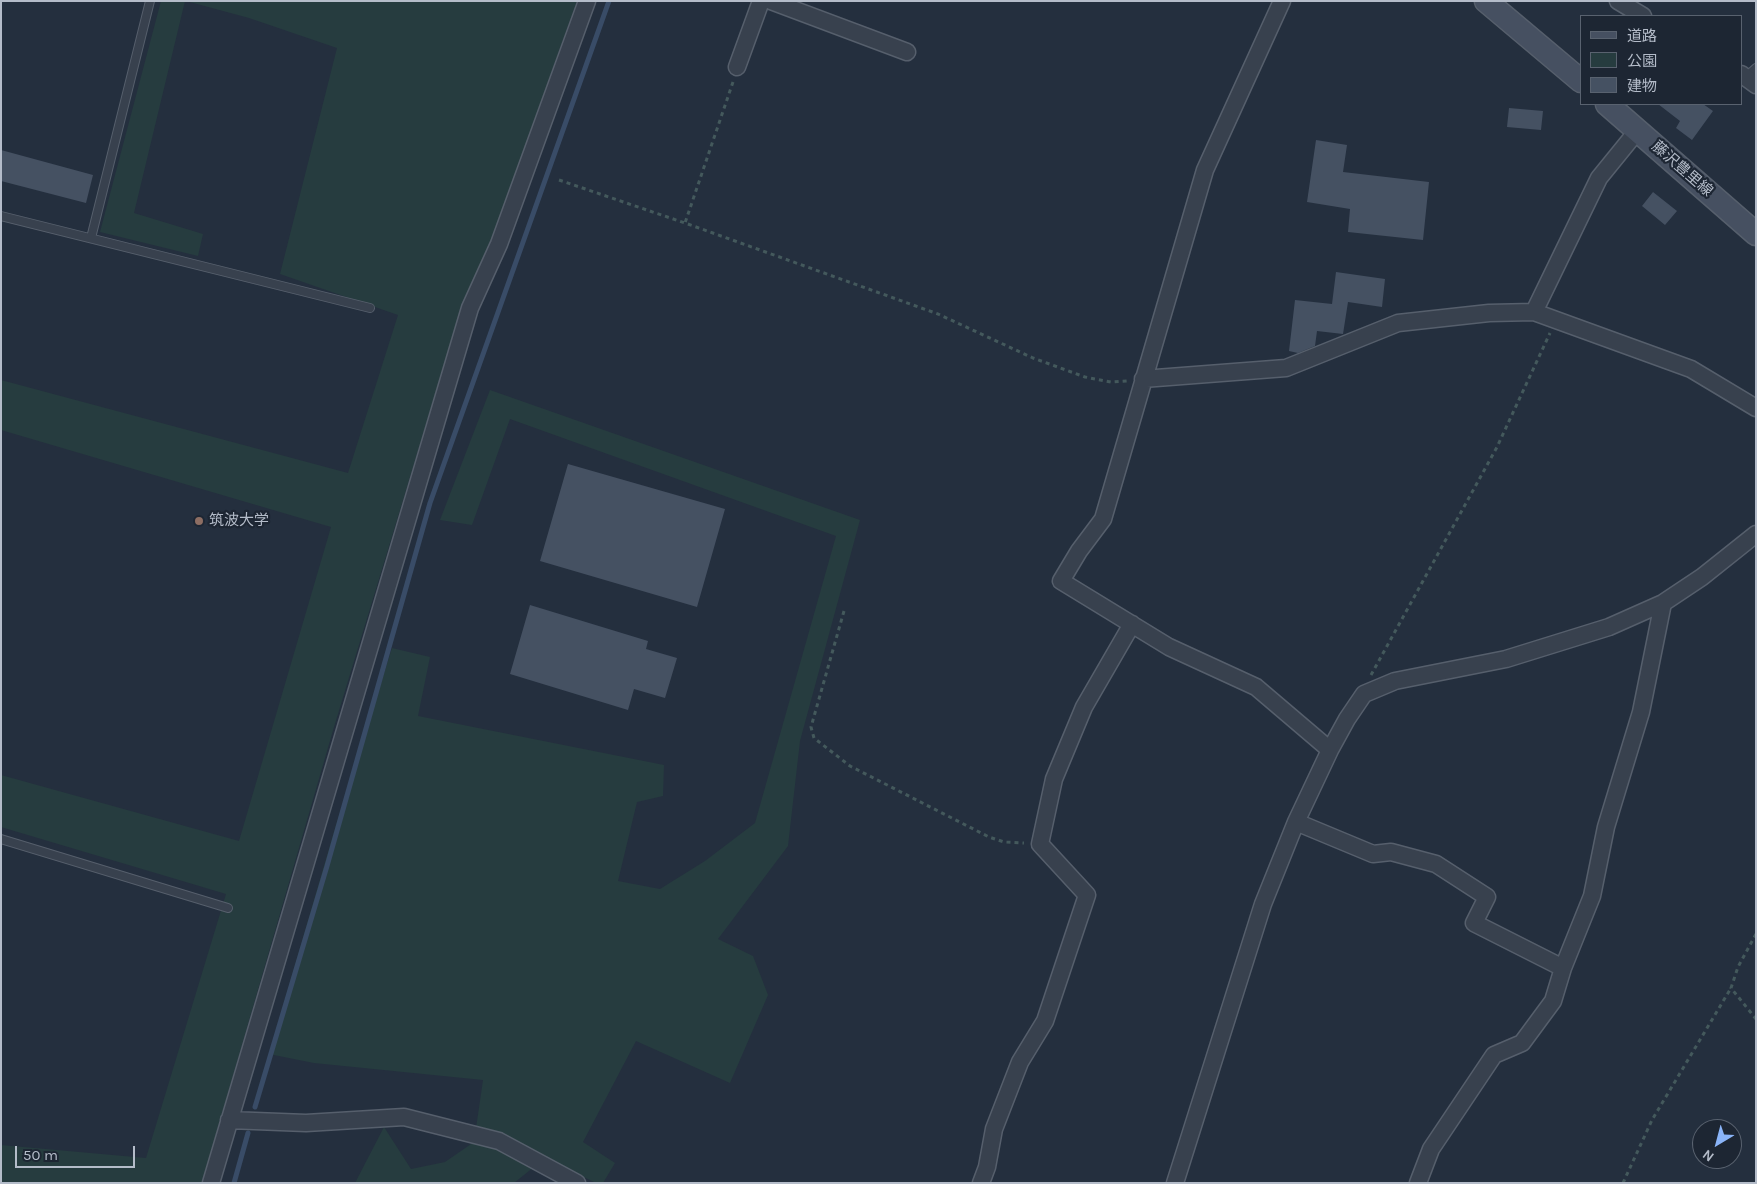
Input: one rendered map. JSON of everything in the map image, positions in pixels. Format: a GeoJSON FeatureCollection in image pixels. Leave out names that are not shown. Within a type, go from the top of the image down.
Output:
{"type":"FeatureCollection","features":[{"type":"Feature","properties":{"kind":"main road"},"geometry":{"type":"LineString","coordinates":[[1486,1],[1580,80]]}},
{"type":"Feature","properties":{"kind":"main road","name":"藤沢豊里線"},"geometry":{"type":"LineString","coordinates":[[1608,105],[1756,234]]}},
{"type":"Feature","properties":{"kind":"street"},"geometry":{"type":"LineString","coordinates":[[211,1183],[470,308],[500,244],[587,1]]}},
{"type":"Feature","properties":{"kind":"street"},"geometry":{"type":"LineString","coordinates":[[738,67],[762,1]]}},
{"type":"Feature","properties":{"kind":"street"},"geometry":{"type":"LineString","coordinates":[[771,1],[907,52]]}},
{"type":"Feature","properties":{"kind":"street"},"geometry":{"type":"LineString","coordinates":[[1282,1],[1205,170],[1142,379],[1103,519],[1079,551],[1061,581],[1170,647],[1256,687],[1330,750]]}},
{"type":"Feature","properties":{"kind":"street"},"geometry":{"type":"LineString","coordinates":[[1618,1],[1641,15]]}},
{"type":"Feature","properties":{"kind":"street"},"geometry":{"type":"LineString","coordinates":[[1534,312],[1599,178],[1638,130]]}},
{"type":"Feature","properties":{"kind":"street"},"geometry":{"type":"LineString","coordinates":[[1142,379],[1286,368],[1398,323],[1489,313],[1534,312],[1691,368],[1756,408]]}},
{"type":"Feature","properties":{"kind":"street"},"geometry":{"type":"LineString","coordinates":[[1175,1183],[1263,904],[1296,822],[1330,750],[1346,719],[1364,694],[1395,681],[1506,659],[1609,627],[1663,603],[1702,577],[1756,534]]}},
{"type":"Feature","properties":{"kind":"street"},"geometry":{"type":"LineString","coordinates":[[1418,1183],[1431,1149],[1494,1055],[1522,1043],[1553,1001],[1563,968],[1592,896],[1606,827],[1640,712],[1663,603]]}},
{"type":"Feature","properties":{"kind":"street"},"geometry":{"type":"LineString","coordinates":[[981,1183],[987,1166],[994,1130],[1020,1062],[1045,1021],[1087,895],[1040,844],[1054,778],[1084,707],[1132,624]]}},
{"type":"Feature","properties":{"kind":"street"},"geometry":{"type":"LineString","coordinates":[[1296,822],[1373,854],[1391,852],[1436,864],[1487,897],[1474,923],[1563,968]]}},
{"type":"Feature","properties":{"kind":"street"},"geometry":{"type":"LineString","coordinates":[[229,1120],[306,1123],[404,1117],[499,1141],[576,1183]]}},
{"type":"Feature","properties":{"kind":"lane"},"geometry":{"type":"LineString","coordinates":[[91,238],[150,1]]}},
{"type":"Feature","properties":{"kind":"lane"},"geometry":{"type":"LineString","coordinates":[[1,216],[370,308]]}},
{"type":"Feature","properties":{"kind":"lane"},"geometry":{"type":"LineString","coordinates":[[1,838],[228,908]]}},
{"type":"Feature","properties":{"kind":"path"},"geometry":{"type":"LineString","coordinates":[[685,223],[738,67]]}},
{"type":"Feature","properties":{"kind":"path"},"geometry":{"type":"LineString","coordinates":[[559,180],[938,314],[1033,358],[1085,378],[1111,382],[1142,379]]}},
{"type":"Feature","properties":{"kind":"path"},"geometry":{"type":"LineString","coordinates":[[1375,690],[1370,673],[1497,447],[1556,320]]}},
{"type":"Feature","properties":{"kind":"path"},"geometry":{"type":"LineString","coordinates":[[844,611],[811,727],[814,738],[850,766],[989,837],[1004,842],[1040,844]]}},
{"type":"Feature","properties":{"kind":"path"},"geometry":{"type":"LineString","coordinates":[[1623,1183],[1652,1120],[1731,988],[1738,967],[1756,934]]}},
{"type":"Feature","properties":{"kind":"path"},"geometry":{"type":"LineString","coordinates":[[1731,988],[1756,1019]]}},
{"type":"Feature","properties":{"kind":"green space"},"geometry":{"type":"Polygon","coordinates":[[[161,1],[185,1],[134,213],[203,234],[198,256],[100,232],[161,1]]]}},
{"type":"Feature","properties":{"kind":"green space"},"geometry":{"type":"Polygon","coordinates":[[[186,1],[577,1],[491,242],[459,316],[334,727],[202,1183],[1,1183],[1,1145],[146,1158],[226,894],[1,827],[1,775],[239,841],[331,527],[1,430],[1,380],[348,473],[398,315],[280,274],[337,48],[249,18],[186,1]]]}},
{"type":"Feature","properties":{"kind":"green space"},"geometry":{"type":"Polygon","coordinates":[[[490,390],[860,520],[800,741],[788,846],[718,939],[753,956],[768,995],[730,1083],[636,1041],[583,1142],[615,1163],[603,1183],[596,1183],[545,1158],[514,1183],[355,1183],[384,1127],[411,1169],[445,1162],[474,1142],[483,1080],[314,1063],[269,1054],[335,828],[392,648],[430,657],[418,716],[664,765],[663,796],[637,802],[618,881],[660,889],[705,861],[755,823],[836,536],[510,419],[472,525],[440,520],[490,390]]]}},
{"type":"Feature","properties":{"kind":"building"},"geometry":{"type":"Polygon","coordinates":[[[1659,105],[1704,105],[1713,111],[1692,140],[1676,128],[1680,121],[1659,105]]]}},
{"type":"Feature","properties":{"kind":"building"},"geometry":{"type":"Polygon","coordinates":[[[1509,108],[1543,111],[1541,130],[1507,127],[1509,108]]]}},
{"type":"Feature","properties":{"kind":"building"},"geometry":{"type":"Polygon","coordinates":[[[1316,140],[1347,145],[1343,172],[1429,182],[1423,240],[1348,232],[1350,209],[1307,202],[1316,140]]]}},
{"type":"Feature","properties":{"kind":"building"},"geometry":{"type":"Polygon","coordinates":[[[1,150],[93,175],[86,203],[1,181],[1,150]]]}},
{"type":"Feature","properties":{"kind":"building"},"geometry":{"type":"Polygon","coordinates":[[[1653,192],[1677,211],[1665,225],[1642,206],[1653,192]]]}},
{"type":"Feature","properties":{"kind":"building"},"geometry":{"type":"Polygon","coordinates":[[[1336,272],[1385,279],[1382,307],[1348,302],[1343,334],[1317,331],[1315,346],[1298,353],[1289,351],[1295,300],[1332,304],[1336,272]]]}},
{"type":"Feature","properties":{"kind":"building"},"geometry":{"type":"Polygon","coordinates":[[[568,464],[725,509],[697,607],[540,561],[568,464]]]}},
{"type":"Feature","properties":{"kind":"building"},"geometry":{"type":"Polygon","coordinates":[[[530,605],[648,641],[646,649],[677,658],[665,698],[634,689],[628,710],[510,674],[530,605]]]}},
{"type":"Feature","properties":{"kind":"waterway"},"geometry":{"type":"LineString","coordinates":[[255,1107],[327,866],[430,503],[609,1]]}},
{"type":"Feature","properties":{"kind":"waterway"},"geometry":{"type":"LineString","coordinates":[[234,1183],[248,1133]]}},
{"type":"Feature","properties":{"kind":"place","name":"筑波大学"},"geometry":{"type":"Point","coordinates":[199,521]}}]}
